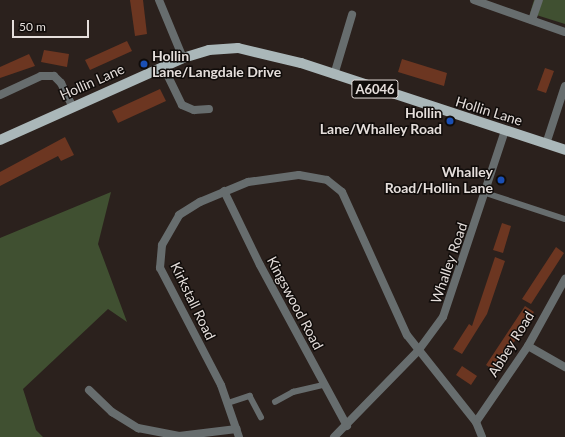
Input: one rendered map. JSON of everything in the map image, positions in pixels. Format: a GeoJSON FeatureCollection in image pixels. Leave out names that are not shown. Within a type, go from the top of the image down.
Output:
{"type":"FeatureCollection","features":[{"type":"Feature","properties":{"kind":"main road","name":"Hollin Lane"},"geometry":{"type":"LineString","coordinates":[[0,140],[72,106],[182,58],[208,50],[238,48],[263,52],[565,150]]}},
{"type":"Feature","properties":{"kind":"street"},"geometry":{"type":"LineString","coordinates":[[159,0],[182,58]]}},
{"type":"Feature","properties":{"kind":"street"},"geometry":{"type":"LineString","coordinates":[[474,0],[565,32]]}},
{"type":"Feature","properties":{"kind":"street"},"geometry":{"type":"LineString","coordinates":[[532,20],[539,0]]}},
{"type":"Feature","properties":{"kind":"street"},"geometry":{"type":"LineString","coordinates":[[334,75],[352,15]]}},
{"type":"Feature","properties":{"kind":"street"},"geometry":{"type":"LineString","coordinates":[[163,66],[182,105],[194,110],[209,109]]}},
{"type":"Feature","properties":{"kind":"street"},"geometry":{"type":"LineString","coordinates":[[0,95],[41,76],[54,76],[61,83],[72,106]]}},
{"type":"Feature","properties":{"kind":"street"},"geometry":{"type":"LineString","coordinates":[[546,144],[565,86]]}},
{"type":"Feature","properties":{"kind":"street","name":"Whalley Road"},"geometry":{"type":"LineString","coordinates":[[334,437],[347,426],[418,351],[450,305],[505,131]]}},
{"type":"Feature","properties":{"kind":"street","name":"Kirkstall Road"},"geometry":{"type":"LineString","coordinates":[[238,433],[228,403],[160,268],[159,260],[165,237],[179,215],[224,191],[260,179],[285,176],[314,176],[335,185],[346,199],[403,327],[418,351],[476,422],[482,437]]}},
{"type":"Feature","properties":{"kind":"street","name":"Kingswood Road"},"geometry":{"type":"LineString","coordinates":[[224,191],[324,385],[347,426]]}},
{"type":"Feature","properties":{"kind":"street","name":"Abbey Road"},"geometry":{"type":"LineString","coordinates":[[476,422],[528,346],[565,279]]}},
{"type":"Feature","properties":{"kind":"street"},"geometry":{"type":"LineString","coordinates":[[528,346],[565,367]]}},
{"type":"Feature","properties":{"kind":"street"},"geometry":{"type":"LineString","coordinates":[[89,390],[112,412],[138,428],[179,436],[238,433]]}},
{"type":"Feature","properties":{"kind":"lane"},"geometry":{"type":"LineString","coordinates":[[486,193],[565,219]]}},
{"type":"Feature","properties":{"kind":"lane"},"geometry":{"type":"LineString","coordinates":[[275,402],[293,392],[324,385]]}},
{"type":"Feature","properties":{"kind":"lane"},"geometry":{"type":"LineString","coordinates":[[228,403],[250,396],[261,417]]}},
{"type":"Feature","properties":{"kind":"green space"},"geometry":{"type":"Polygon","coordinates":[[[534,0],[565,0],[565,24],[530,13],[534,0]]]}},
{"type":"Feature","properties":{"kind":"green space"},"geometry":{"type":"Polygon","coordinates":[[[111,192],[98,244],[127,322],[108,309],[23,389],[36,430],[43,437],[0,437],[0,238],[111,192]]]}},
{"type":"Feature","properties":{"kind":"building"},"geometry":{"type":"Polygon","coordinates":[[[130,0],[143,0],[147,34],[135,36],[130,0]]]}},
{"type":"Feature","properties":{"kind":"building"},"geometry":{"type":"Polygon","coordinates":[[[127,41],[132,51],[90,70],[85,60],[127,41]]]}},
{"type":"Feature","properties":{"kind":"building"},"geometry":{"type":"Polygon","coordinates":[[[44,50],[69,54],[67,67],[41,62],[44,50]]]}},
{"type":"Feature","properties":{"kind":"building"},"geometry":{"type":"Polygon","coordinates":[[[29,54],[35,66],[0,78],[0,67],[29,54]]]}},
{"type":"Feature","properties":{"kind":"building"},"geometry":{"type":"Polygon","coordinates":[[[402,59],[447,73],[444,86],[398,72],[402,59]]]}},
{"type":"Feature","properties":{"kind":"building"},"geometry":{"type":"Polygon","coordinates":[[[545,68],[554,71],[546,93],[537,90],[545,68]]]}},
{"type":"Feature","properties":{"kind":"building"},"geometry":{"type":"Polygon","coordinates":[[[160,89],[166,101],[118,123],[112,111],[160,89]]]}},
{"type":"Feature","properties":{"kind":"building"},"geometry":{"type":"Polygon","coordinates":[[[65,137],[74,155],[61,161],[58,156],[0,186],[0,172],[65,137]]]}},
{"type":"Feature","properties":{"kind":"building"},"geometry":{"type":"Polygon","coordinates":[[[502,223],[511,226],[503,253],[493,250],[502,223]]]}},
{"type":"Feature","properties":{"kind":"building"},"geometry":{"type":"Polygon","coordinates":[[[556,247],[564,253],[531,304],[522,299],[556,247]]]}},
{"type":"Feature","properties":{"kind":"building"},"geometry":{"type":"Polygon","coordinates":[[[495,257],[505,261],[487,314],[462,354],[453,349],[469,324],[472,326],[495,257]]]}},
{"type":"Feature","properties":{"kind":"building"},"geometry":{"type":"Polygon","coordinates":[[[525,306],[534,312],[495,371],[486,365],[525,306]]]}},
{"type":"Feature","properties":{"kind":"building"},"geometry":{"type":"Polygon","coordinates":[[[462,366],[477,376],[471,385],[456,375],[462,366]]]}},
{"type":"Feature","properties":{"kind":"place","name":"Hollin Lane/Langdale Drive"},"geometry":{"type":"Point","coordinates":[144,64]}},
{"type":"Feature","properties":{"kind":"place","name":"Hollin Lane/Whalley Road"},"geometry":{"type":"Point","coordinates":[450,121]}},
{"type":"Feature","properties":{"kind":"place","name":"Whalley Road/Hollin Lane"},"geometry":{"type":"Point","coordinates":[501,180]}}]}
